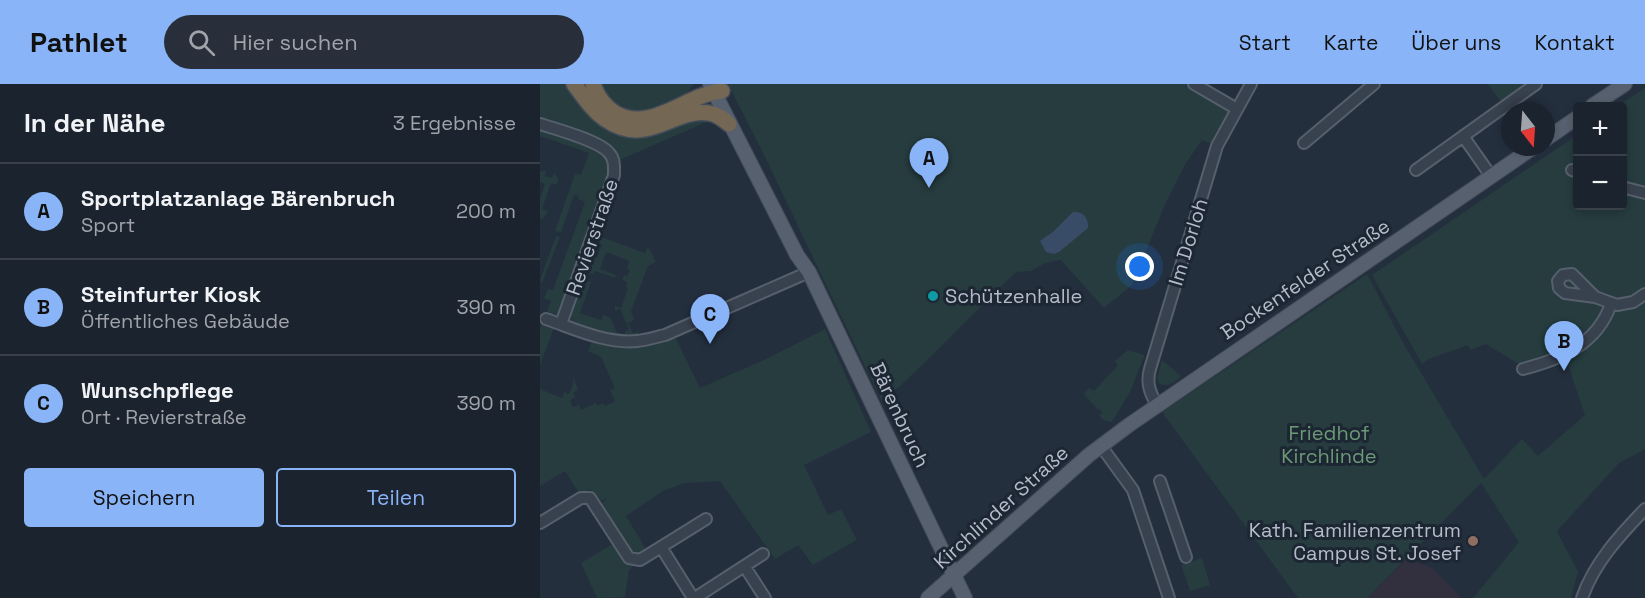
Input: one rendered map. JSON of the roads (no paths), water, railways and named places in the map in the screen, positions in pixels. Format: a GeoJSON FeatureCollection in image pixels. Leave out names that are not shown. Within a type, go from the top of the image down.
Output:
{"type":"FeatureCollection","features":[{"type":"Feature","properties":{"kind":"highway"},"geometry":{"type":"LineString","coordinates":[[574,84],[598,114],[624,128],[651,128],[716,90]]}},
{"type":"Feature","properties":{"kind":"highway"},"geometry":{"type":"LineString","coordinates":[[592,84],[600,100],[606,106],[629,118],[649,118],[685,110],[707,112],[720,117],[729,124]]}},
{"type":"Feature","properties":{"kind":"highway"},"geometry":{"type":"LineString","coordinates":[[685,110],[697,84]]}},
{"type":"Feature","properties":{"kind":"main road"},"geometry":{"type":"LineString","coordinates":[[1598,102],[1625,84]]}},
{"type":"Feature","properties":{"kind":"main road","name":"Bärenbruch"},"geometry":{"type":"LineString","coordinates":[[716,90],[729,124],[797,255],[809,272],[965,598]]}},
{"type":"Feature","properties":{"kind":"main road","name":"Bärenbruch"},"geometry":{"type":"LineString","coordinates":[[716,90],[795,233],[804,252],[809,272]]}},
{"type":"Feature","properties":{"kind":"main road"},"geometry":{"type":"LineString","coordinates":[[1555,132],[1573,120]]}},
{"type":"Feature","properties":{"kind":"main road","name":"Bockenfelder Straße"},"geometry":{"type":"LineString","coordinates":[[1101,446],[1157,405],[1521,156]]}},
{"type":"Feature","properties":{"kind":"main road","name":"Kirchlinder Straße"},"geometry":{"type":"LineString","coordinates":[[928,598],[1101,446]]}},
{"type":"Feature","properties":{"kind":"street"},"geometry":{"type":"LineString","coordinates":[[1194,84],[1237,109]]}},
{"type":"Feature","properties":{"kind":"street","name":"Im Dorloh"},"geometry":{"type":"LineString","coordinates":[[1157,405],[1150,393],[1148,381],[1150,369],[1217,146],[1251,84]]}},
{"type":"Feature","properties":{"kind":"street"},"geometry":{"type":"LineString","coordinates":[[1304,143],[1374,84]]}},
{"type":"Feature","properties":{"kind":"street"},"geometry":{"type":"LineString","coordinates":[[1416,170],[1536,84]]}},
{"type":"Feature","properties":{"kind":"street","name":"Revierstraße"},"geometry":{"type":"LineString","coordinates":[[540,124],[600,146],[615,162],[614,175],[561,324]]}},
{"type":"Feature","properties":{"kind":"street"},"geometry":{"type":"LineString","coordinates":[[1463,136],[1491,176]]}},
{"type":"Feature","properties":{"kind":"street"},"geometry":{"type":"LineString","coordinates":[[1627,188],[1645,193]]}},
{"type":"Feature","properties":{"kind":"street"},"geometry":{"type":"LineString","coordinates":[[546,319],[592,335],[620,341],[646,339],[665,335],[809,272]]}},
{"type":"Feature","properties":{"kind":"street"},"geometry":{"type":"LineString","coordinates":[[1595,297],[1611,304],[1633,302],[1645,294]]}},
{"type":"Feature","properties":{"kind":"street"},"geometry":{"type":"LineString","coordinates":[[1523,369],[1561,356],[1586,342],[1601,326],[1611,304]]}},
{"type":"Feature","properties":{"kind":"street"},"geometry":{"type":"LineString","coordinates":[[1101,446],[1133,490],[1169,598]]}},
{"type":"Feature","properties":{"kind":"street"},"geometry":{"type":"LineString","coordinates":[[1160,481],[1186,557]]}},
{"type":"Feature","properties":{"kind":"street"},"geometry":{"type":"LineString","coordinates":[[540,523],[581,498],[590,498],[629,558],[640,560],[706,519]]}},
{"type":"Feature","properties":{"kind":"street"},"geometry":{"type":"LineString","coordinates":[[1582,598],[1590,578],[1602,559],[1645,509]]}},
{"type":"Feature","properties":{"kind":"street"},"geometry":{"type":"LineString","coordinates":[[661,547],[694,598],[708,595],[763,554]]}},
{"type":"Feature","properties":{"kind":"street"},"geometry":{"type":"LineString","coordinates":[[745,567],[765,598]]}},
{"type":"Feature","properties":{"kind":"water"},"geometry":{"type":"Polygon","coordinates":[[[1073,212],[1085,216],[1088,228],[1059,252],[1054,254],[1046,252],[1040,241],[1073,212]]]}},
{"type":"Feature","properties":{"kind":"place","name":"Sportplatzanlage Bärenbruch"},"geometry":{"type":"Point","coordinates":[929,188]}},
{"type":"Feature","properties":{"kind":"place","name":"Schützenhalle"},"geometry":{"type":"Point","coordinates":[933,296]}},
{"type":"Feature","properties":{"kind":"place","name":"Wunschpflege"},"geometry":{"type":"Point","coordinates":[710,344]}},
{"type":"Feature","properties":{"kind":"place","name":"Steinfurter Kiosk"},"geometry":{"type":"Point","coordinates":[1564,371]}},
{"type":"Feature","properties":{"kind":"place","name":"Kath. Familienzentrum Campus St. Josef"},"geometry":{"type":"Point","coordinates":[1473,541]}},
{"type":"Feature","properties":{"kind":"park label","name":"Friedhof Kirchlinde"},"geometry":{"type":"Point","coordinates":[1329,444]}}]}
